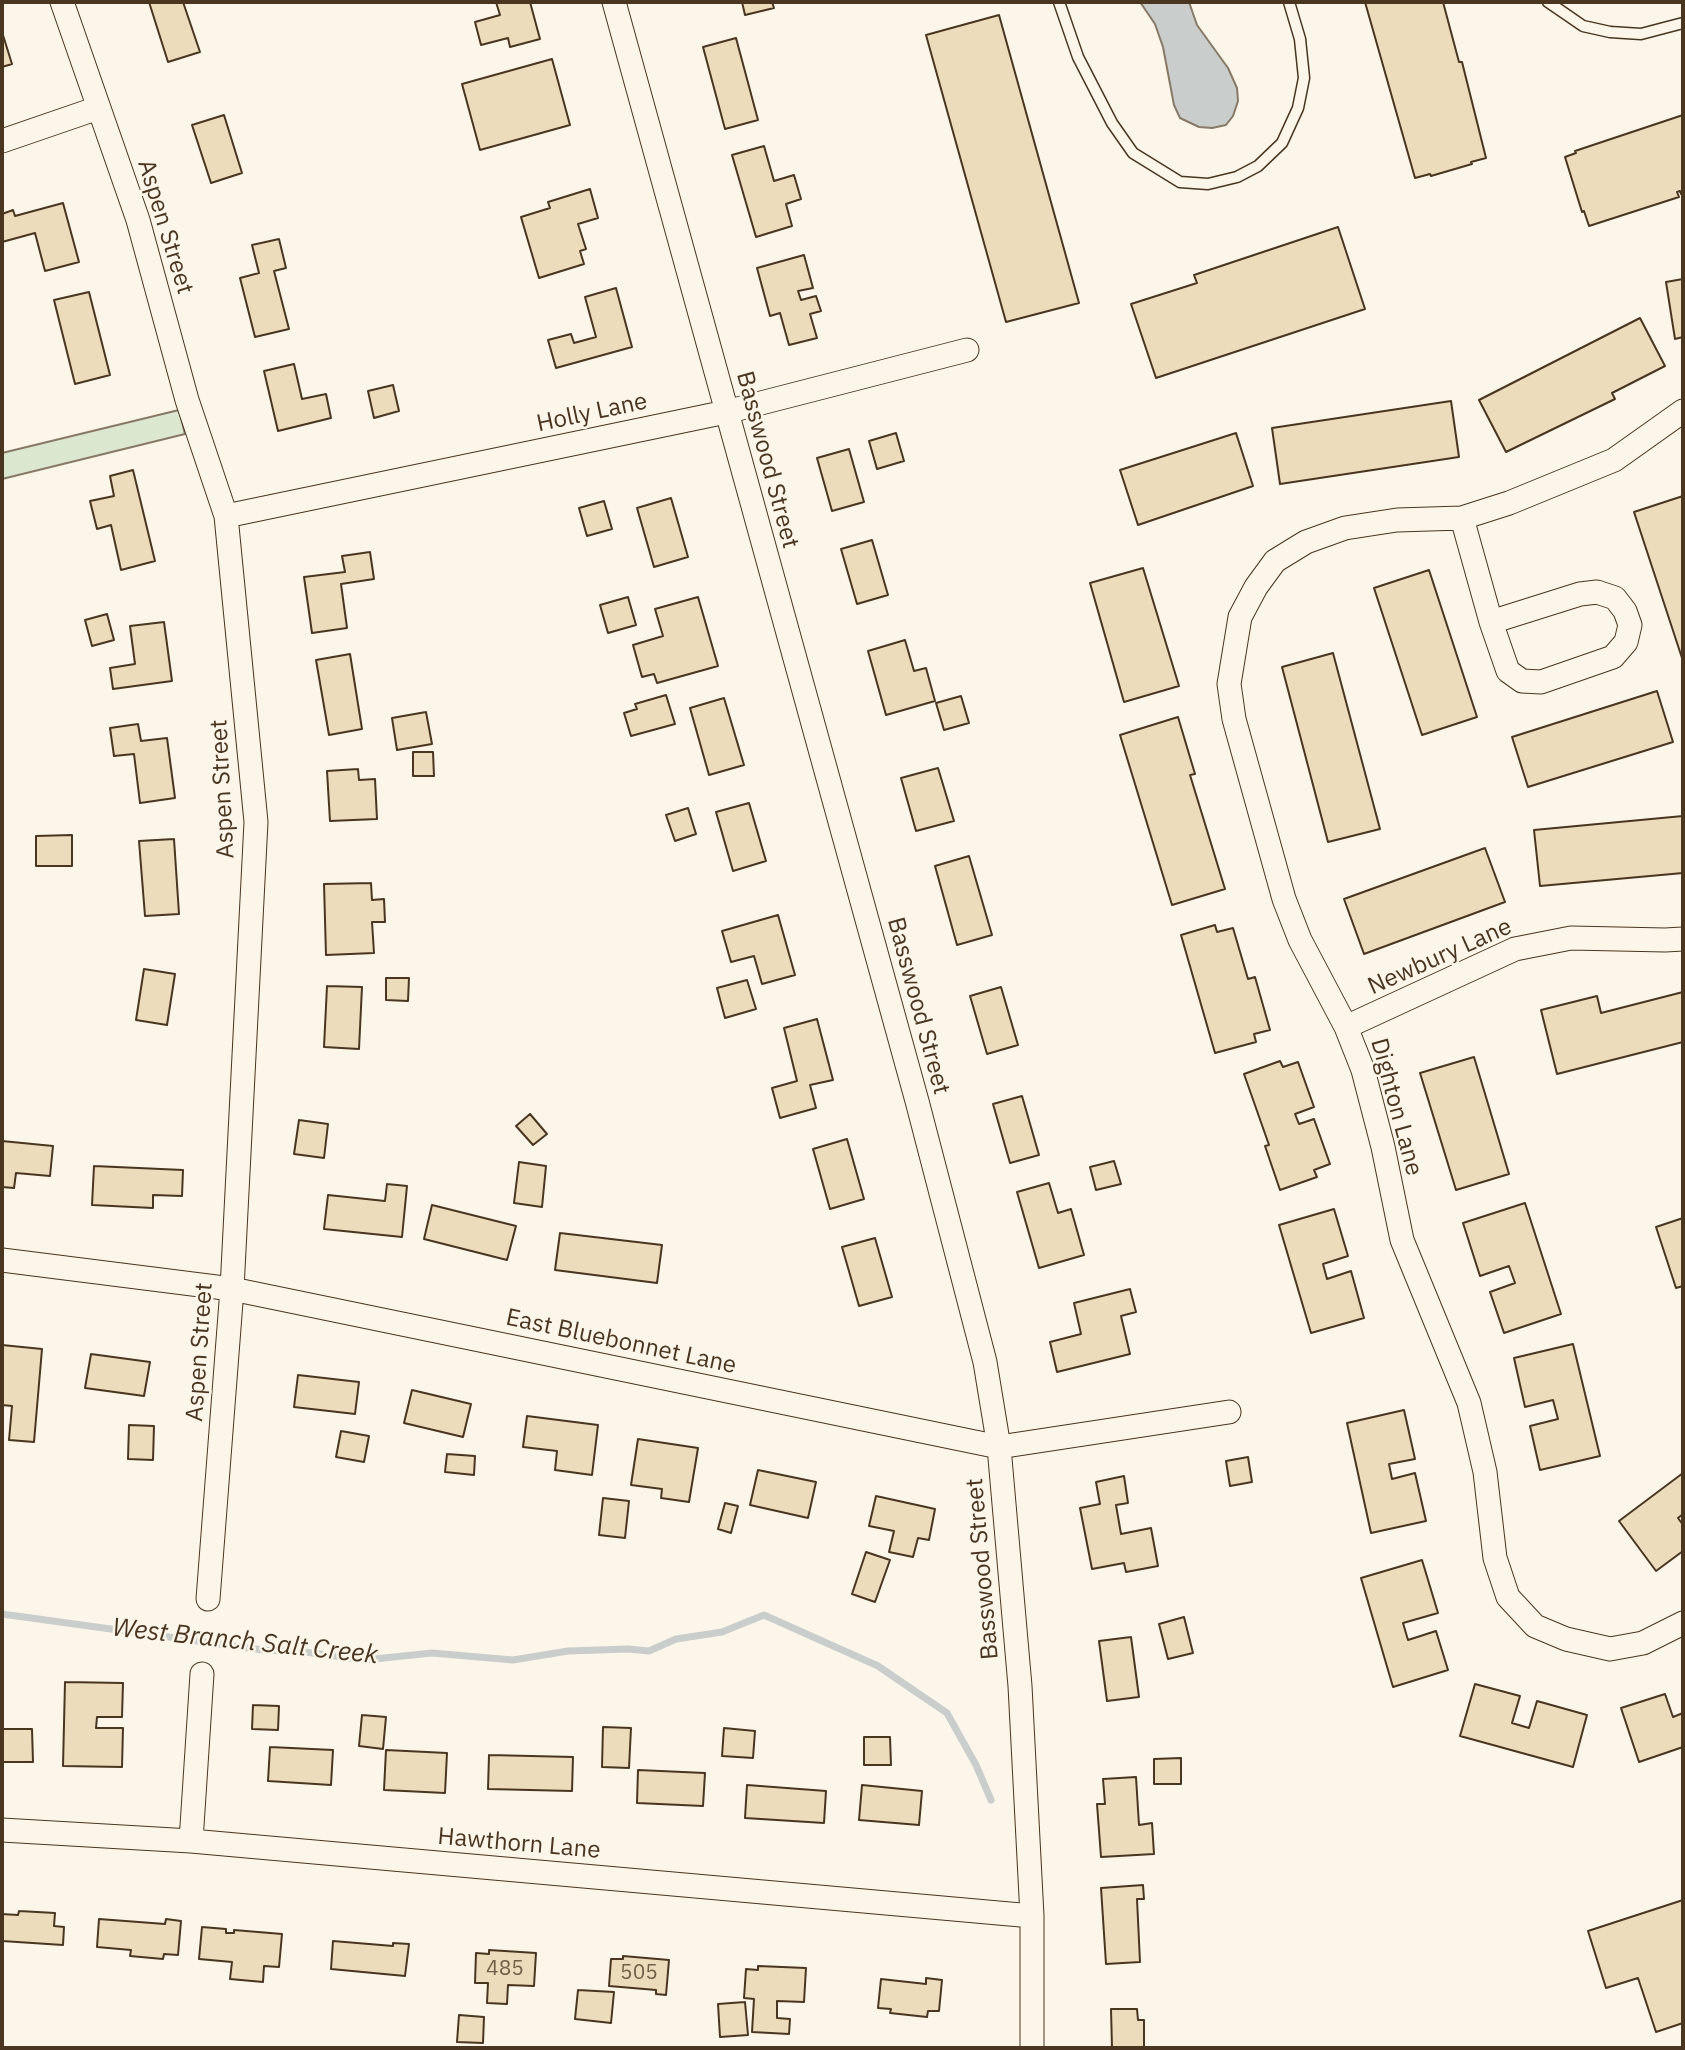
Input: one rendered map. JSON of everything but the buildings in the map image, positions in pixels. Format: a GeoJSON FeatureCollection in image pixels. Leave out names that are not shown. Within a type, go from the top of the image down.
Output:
{"type":"FeatureCollection","features":[{"type":"Feature","properties":{"kind":"street","name":"Aspen Street"},"geometry":{"type":"LineString","coordinates":[[62,2],[138,220],[187,400],[226,516],[256,822],[232,1289],[208,1599]]}},
{"type":"Feature","properties":{"kind":"street","name":"Basswood Street"},"geometry":{"type":"LineString","coordinates":[[614,2],[917,1101],[985,1362],[999,1447],[1020,1686],[1031,1916],[1032,2048]]}},
{"type":"Feature","properties":{"kind":"street"},"geometry":{"type":"LineString","coordinates":[[2,141],[98,108]]}},
{"type":"Feature","properties":{"kind":"street","name":"Holly Lane"},"geometry":{"type":"LineString","coordinates":[[226,516],[726,412],[967,350]]}},
{"type":"Feature","properties":{"kind":"street","name":"Dighton Lane"},"geometry":{"type":"LineString","coordinates":[[1683,411],[1614,460],[1509,503],[1462,518],[1397,520],[1345,528],[1306,542],[1275,561],[1256,587],[1240,617],[1229,684],[1234,719],[1284,899],[1300,940],[1346,1027],[1363,1070],[1380,1134],[1402,1240],[1469,1404],[1485,1472],[1495,1559],[1508,1597],[1535,1626],[1566,1639],[1610,1648],[1643,1643],[1683,1623]]}},
{"type":"Feature","properties":{"kind":"street"},"geometry":{"type":"LineString","coordinates":[[1462,518],[1491,622],[1508,671],[1522,681],[1541,682],[1613,656],[1626,642],[1630,625],[1625,611],[1615,598],[1597,592],[1580,594],[1491,622]]}},
{"type":"Feature","properties":{"kind":"street","name":"Newbury Lane"},"geometry":{"type":"LineString","coordinates":[[1346,1027],[1515,949],[1571,939],[1683,939]]}},
{"type":"Feature","properties":{"kind":"street","name":"East Bluebonnet Lane"},"geometry":{"type":"LineString","coordinates":[[2,1260],[232,1289],[999,1447],[1229,1412]]}},
{"type":"Feature","properties":{"kind":"street"},"geometry":{"type":"LineString","coordinates":[[191,1841],[202,1674]]}},
{"type":"Feature","properties":{"kind":"street","name":"Hawthorn Lane"},"geometry":{"type":"LineString","coordinates":[[2,1830],[191,1841],[1031,1916]]}},
{"type":"Feature","properties":{"kind":"lane"},"geometry":{"type":"LineString","coordinates":[[1059,2],[1078,57],[1112,123],[1133,153],[1181,182],[1208,184],[1237,177],[1258,166],[1282,143],[1298,108],[1304,78],[1300,39],[1289,2]]}},
{"type":"Feature","properties":{"kind":"lane"},"geometry":{"type":"LineString","coordinates":[[1548,2],[1583,26],[1611,32],[1641,34],[1683,23]]}},
{"type":"Feature","properties":{"kind":"green space"},"geometry":{"type":"Polygon","coordinates":[[[179,410],[185,434],[2,479],[2,453],[179,410]]]}},
{"type":"Feature","properties":{"kind":"shaded area"},"geometry":{"type":"Polygon","coordinates":[[[1140,2],[1189,2],[1197,25],[1228,68],[1237,88],[1238,101],[1233,116],[1226,125],[1199,127],[1180,118],[1174,105],[1163,47],[1155,24],[1140,2]]]}},
{"type":"Feature","properties":{"kind":"waterway","name":"West Branch Salt Creek"},"geometry":{"type":"LineString","coordinates":[[2,1614],[263,1650],[305,1652],[365,1660],[432,1653],[513,1660],[568,1651],[649,1651],[676,1639],[722,1632],[764,1615],[878,1666],[947,1713],[976,1765],[991,1800]]}}]}
